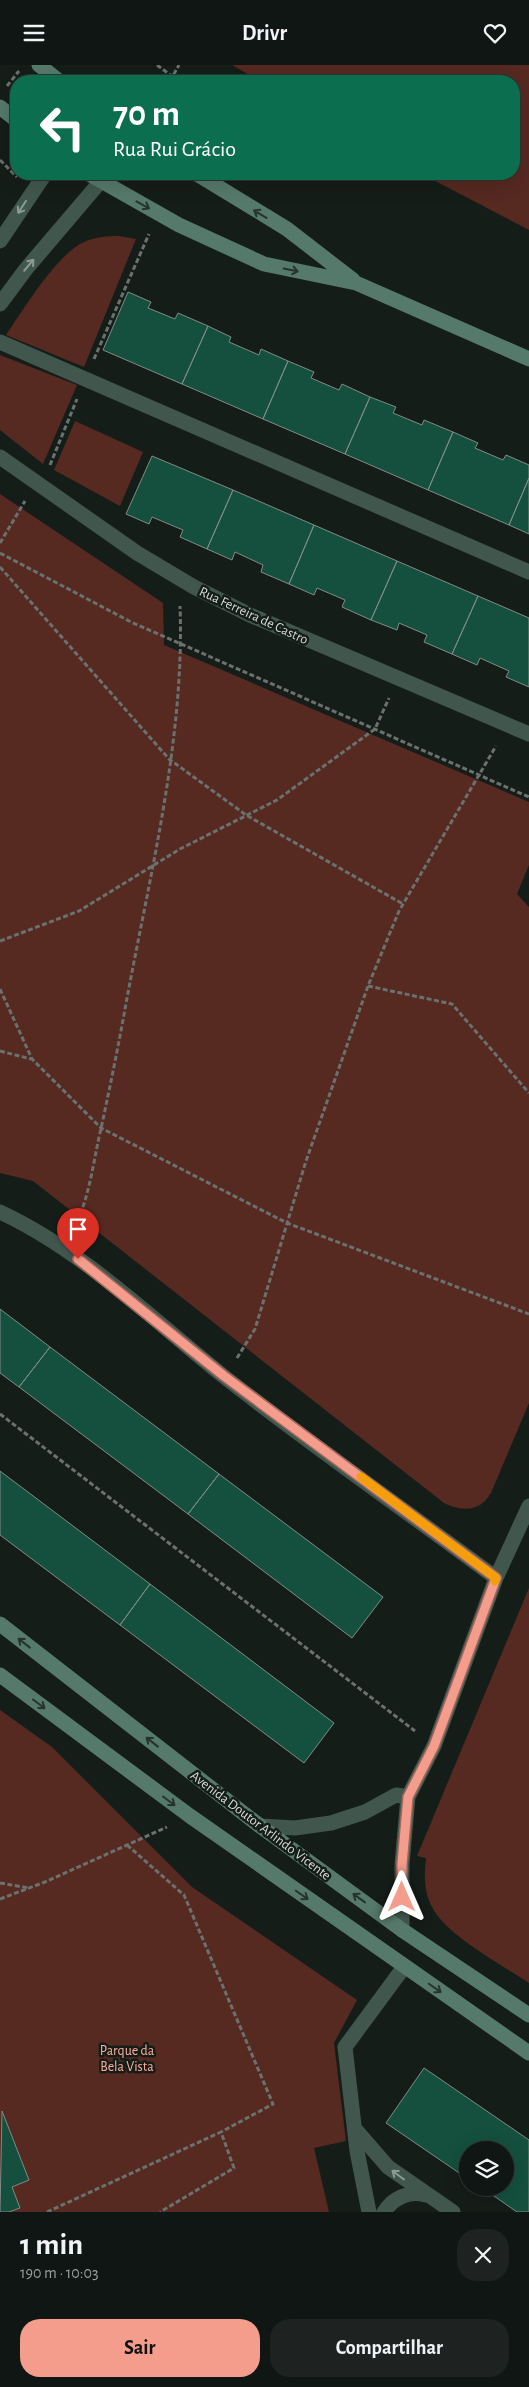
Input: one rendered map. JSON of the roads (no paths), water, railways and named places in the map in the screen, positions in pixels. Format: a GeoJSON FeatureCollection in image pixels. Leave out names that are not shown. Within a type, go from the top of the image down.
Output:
{"type":"FeatureCollection","features":[{"type":"Feature","properties":{"kind":"street"},"geometry":{"type":"LineString","coordinates":[[39,65],[52,75]]}},
{"type":"Feature","properties":{"kind":"street"},"geometry":{"type":"LineString","coordinates":[[0,107],[10,116]]}},
{"type":"Feature","properties":{"kind":"street"},"geometry":{"type":"LineString","coordinates":[[0,241],[41,180]]}},
{"type":"Feature","properties":{"kind":"street"},"geometry":{"type":"LineString","coordinates":[[0,305],[95,180]]}},
{"type":"Feature","properties":{"kind":"street"},"geometry":{"type":"LineString","coordinates":[[104,180],[161,215],[264,264],[356,283],[529,359]]}},
{"type":"Feature","properties":{"kind":"street"},"geometry":{"type":"LineString","coordinates":[[207,180],[286,229],[356,283]]}},
{"type":"Feature","properties":{"kind":"street"},"geometry":{"type":"LineString","coordinates":[[0,342],[529,572]]}},
{"type":"Feature","properties":{"kind":"street","name":"Rua Ferreira de Castro"},"geometry":{"type":"LineString","coordinates":[[0,457],[137,553],[178,578],[250,615],[529,735]]}},
{"type":"Feature","properties":{"kind":"street"},"geometry":{"type":"LineString","coordinates":[[0,1213],[26,1225],[64,1247],[224,1376],[496,1578]]}},
{"type":"Feature","properties":{"kind":"street"},"geometry":{"type":"LineString","coordinates":[[402,1930],[402,1864],[408,1797],[434,1746],[496,1578],[529,1505]]}},
{"type":"Feature","properties":{"kind":"street","name":"Avenida Doutor Arlindo Vicente"},"geometry":{"type":"LineString","coordinates":[[0,1624],[260,1826],[402,1930],[529,2015]]}},
{"type":"Feature","properties":{"kind":"street"},"geometry":{"type":"LineString","coordinates":[[0,1675],[190,1816],[529,2053]]}},
{"type":"Feature","properties":{"kind":"street"},"geometry":{"type":"LineString","coordinates":[[260,1826],[296,1828],[331,1823],[365,1812],[396,1795],[408,1797]]}},
{"type":"Feature","properties":{"kind":"street"},"geometry":{"type":"LineString","coordinates":[[370,2212],[356,2151],[345,2047],[404,1967]]}},
{"type":"Feature","properties":{"kind":"street"},"geometry":{"type":"LineString","coordinates":[[354,2128],[369,2148],[388,2167],[453,2212]]}},
{"type":"Feature","properties":{"kind":"street"},"geometry":{"type":"LineString","coordinates":[[384,2212],[396,2199],[408,2194],[419,2193],[432,2198]]}},
{"type":"Feature","properties":{"kind":"park label","name":"Parque da Bela Vista"},"geometry":{"type":"Point","coordinates":[127,2058]}}]}
